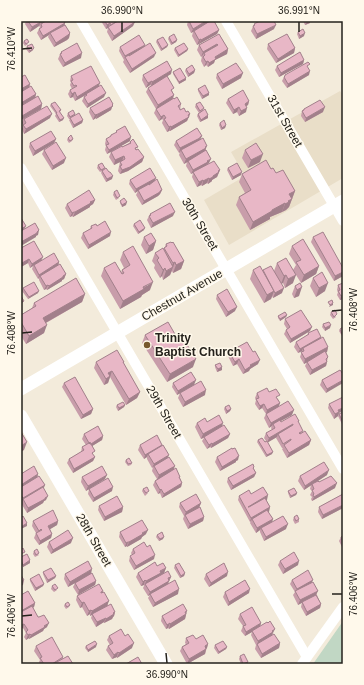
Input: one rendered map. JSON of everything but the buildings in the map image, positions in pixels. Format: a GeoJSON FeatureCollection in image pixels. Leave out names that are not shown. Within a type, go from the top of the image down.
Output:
{"type":"FeatureCollection","features":[{"type":"Feature","properties":{"kind":"main road","name":"Chestnut Avenue"},"geometry":{"type":"LineString","coordinates":[[21,389],[339,203]]}},
{"type":"Feature","properties":{"kind":"main road","name":"28th Street"},"geometry":{"type":"LineString","coordinates":[[21,416],[166,664]]}},
{"type":"Feature","properties":{"kind":"street","name":"30th Street"},"geometry":{"type":"LineString","coordinates":[[81,21],[343,469]]}},
{"type":"Feature","properties":{"kind":"street","name":"31st Street"},"geometry":{"type":"LineString","coordinates":[[226,21],[339,203],[343,221]]}},
{"type":"Feature","properties":{"kind":"street","name":"29th Street"},"geometry":{"type":"LineString","coordinates":[[21,168],[118,332],[288,627],[305,661]]}},
{"type":"Feature","properties":{"kind":"street"},"geometry":{"type":"LineString","coordinates":[[305,661],[343,607]]}},
{"type":"Feature","properties":{"kind":"shaded area"},"geometry":{"type":"Polygon","coordinates":[[[340,91],[343,95],[343,178],[229,245],[204,200],[245,176],[231,152],[340,91]]]}},
{"type":"Feature","properties":{"kind":"green space"},"geometry":{"type":"Polygon","coordinates":[[[343,621],[343,664],[313,664],[341,624],[343,621]]]}},
{"type":"Feature","properties":{"kind":"place","name":"Trinity Baptist Church"},"geometry":{"type":"Point","coordinates":[147,345]}}]}
